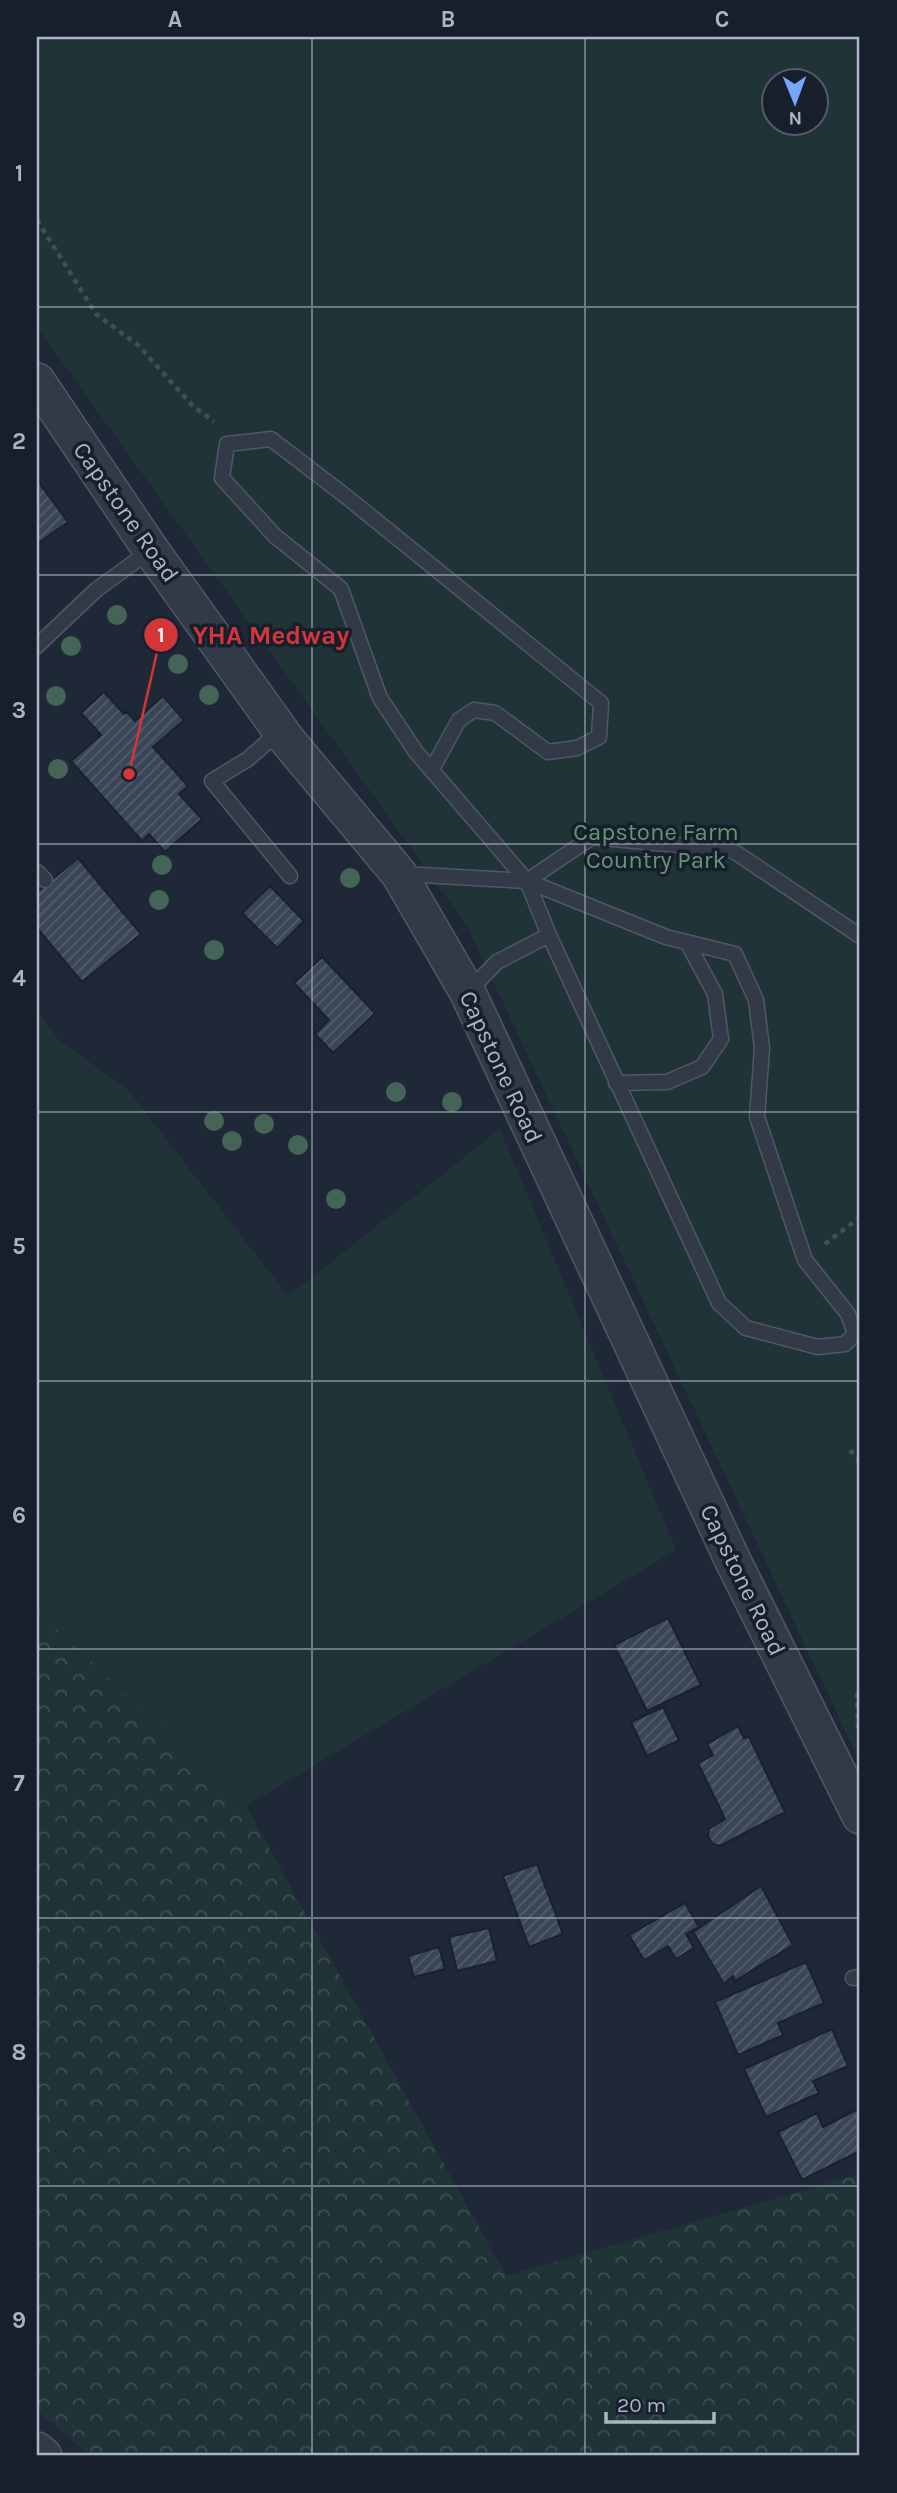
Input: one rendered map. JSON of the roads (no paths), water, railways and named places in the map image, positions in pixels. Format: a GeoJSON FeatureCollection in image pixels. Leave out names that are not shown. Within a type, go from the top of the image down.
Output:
{"type":"FeatureCollection","features":[{"type":"Feature","properties":{"kind":"street","name":"Capstone Road"},"geometry":{"type":"LineString","coordinates":[[37,381],[151,550],[281,730],[399,874],[468,993],[733,1561],[860,1816]]}},
{"type":"Feature","properties":{"kind":"street"},"geometry":{"type":"LineString","coordinates":[[37,2450],[44,2456]]}},
{"type":"Feature","properties":{"kind":"lane"},"geometry":{"type":"LineString","coordinates":[[399,874],[527,881],[666,937],[735,954],[756,1000],[762,1048],[758,1117],[805,1260],[848,1314],[855,1334],[845,1345],[818,1347],[746,1328],[719,1303],[616,1083],[527,881],[416,752],[380,698],[341,589],[275,536],[222,478],[227,444],[271,439],[601,703],[599,737],[577,748],[548,752],[495,713],[474,710],[459,720],[432,769]]}},
{"type":"Feature","properties":{"kind":"lane"},"geometry":{"type":"LineString","coordinates":[[37,646],[96,590],[151,550]]}},
{"type":"Feature","properties":{"kind":"lane"},"geometry":{"type":"LineString","coordinates":[[281,730],[248,759],[212,781],[290,876]]}},
{"type":"Feature","properties":{"kind":"lane"},"geometry":{"type":"LineString","coordinates":[[527,881],[592,838],[732,850],[860,936]]}},
{"type":"Feature","properties":{"kind":"lane"},"geometry":{"type":"LineString","coordinates":[[468,993],[497,962],[549,934]]}},
{"type":"Feature","properties":{"kind":"lane"},"geometry":{"type":"LineString","coordinates":[[616,1083],[667,1082],[702,1067],[722,1039],[715,994],[687,942]]}},
{"type":"Feature","properties":{"kind":"place","name":"YHA Medway"},"geometry":{"type":"Point","coordinates":[129,774]}},
{"type":"Feature","properties":{"kind":"park label","name":"Capstone Farm Country Park"},"geometry":{"type":"Point","coordinates":[656,846]}}]}
